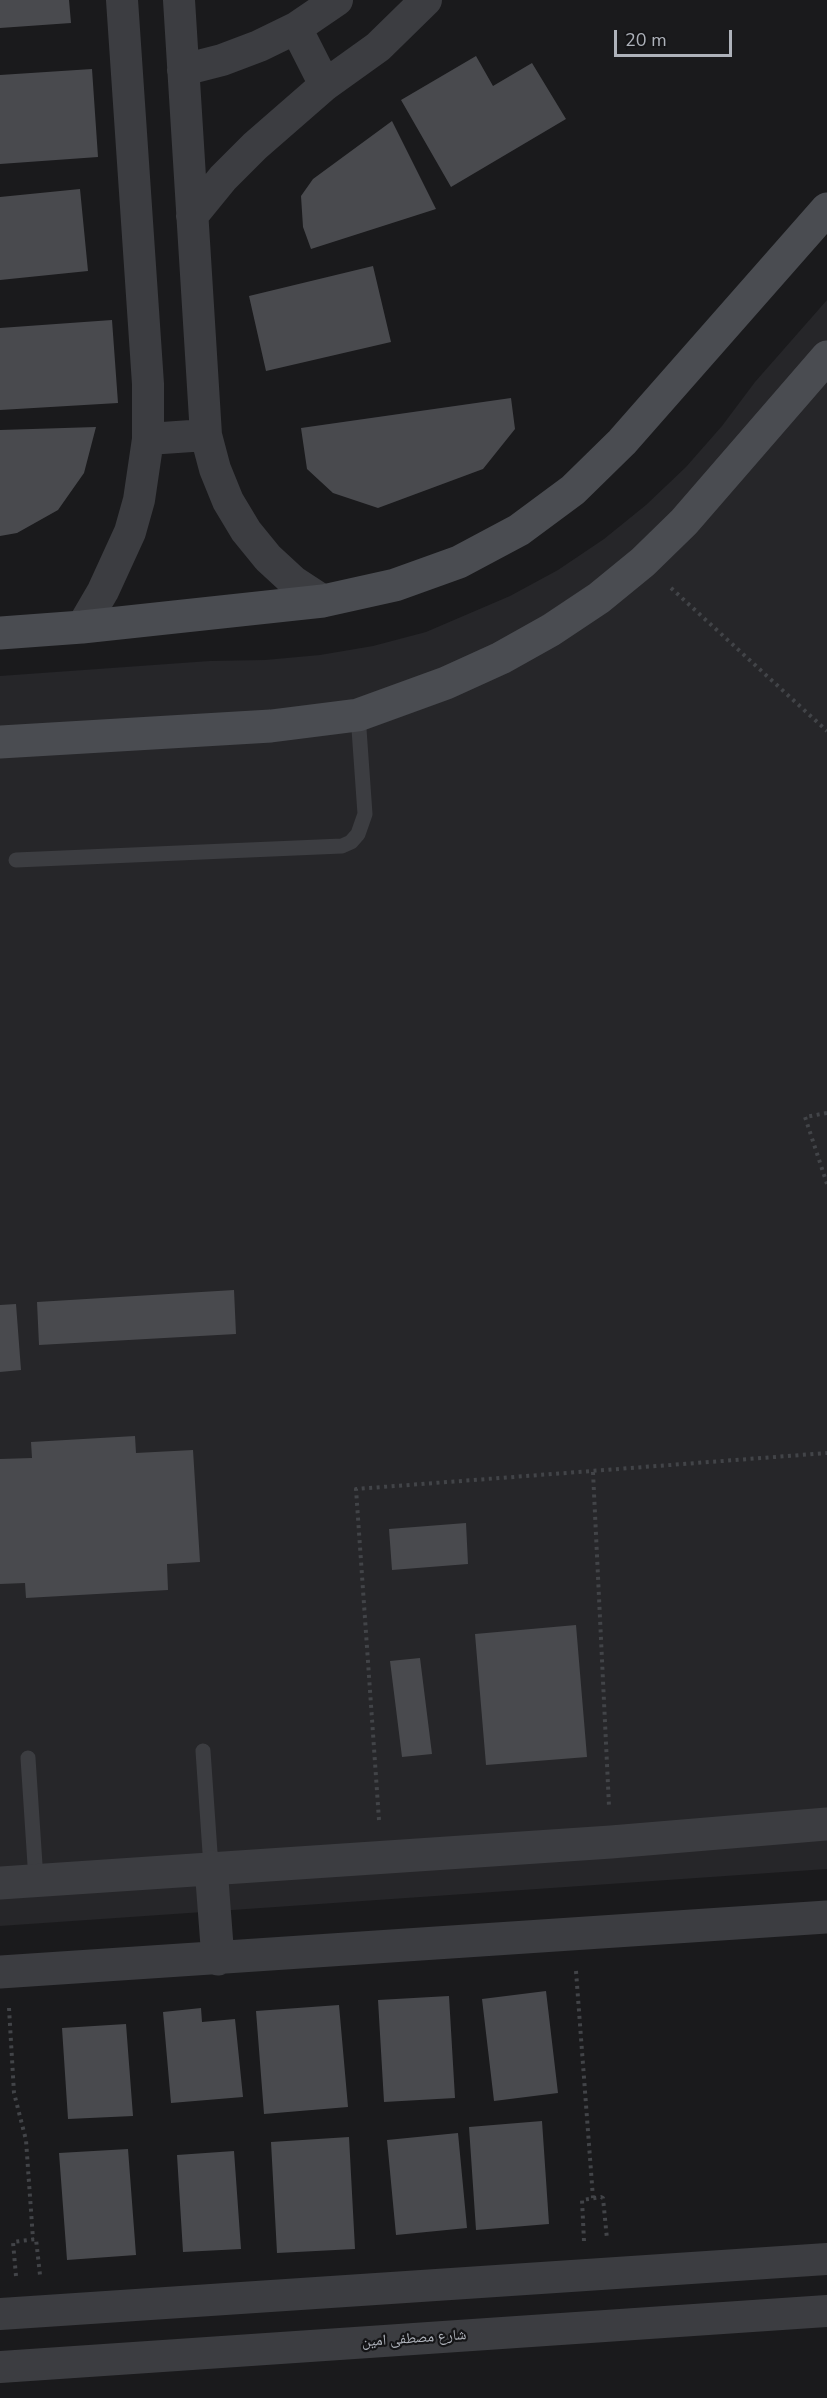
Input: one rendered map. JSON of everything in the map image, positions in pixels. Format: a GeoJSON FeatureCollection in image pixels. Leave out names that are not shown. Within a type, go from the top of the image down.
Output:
{"type":"FeatureCollection","features":[{"type":"Feature","properties":{"kind":"main road"},"geometry":{"type":"LineString","coordinates":[[0,633],[82,627],[322,601],[395,585],[459,562],[519,530],[573,490],[622,442],[827,208]]}},
{"type":"Feature","properties":{"kind":"main road"},"geometry":{"type":"LineString","coordinates":[[3,739],[271,726],[358,715],[446,683],[501,658],[551,630],[598,598],[643,562],[684,522],[827,357]]}},
{"type":"Feature","properties":{"kind":"street"},"geometry":{"type":"LineString","coordinates":[[82,627],[103,591],[130,532],[139,500],[148,439],[148,384],[122,0]]}},
{"type":"Feature","properties":{"kind":"street"},"geometry":{"type":"LineString","coordinates":[[179,0],[206,435],[215,469],[228,501],[246,531],[268,558],[294,582],[322,601]]}},
{"type":"Feature","properties":{"kind":"street"},"geometry":{"type":"LineString","coordinates":[[183,70],[222,60],[260,46],[296,28],[337,0]]}},
{"type":"Feature","properties":{"kind":"street"},"geometry":{"type":"LineString","coordinates":[[192,216],[223,178],[255,146],[325,85],[378,46],[426,0]]}},
{"type":"Feature","properties":{"kind":"street"},"geometry":{"type":"LineString","coordinates":[[296,28],[325,85]]}},
{"type":"Feature","properties":{"kind":"street"},"geometry":{"type":"LineString","coordinates":[[148,439],[206,435]]}},
{"type":"Feature","properties":{"kind":"street"},"geometry":{"type":"LineString","coordinates":[[0,1883],[211,1867],[611,1842],[827,1824]]}},
{"type":"Feature","properties":{"kind":"street"},"geometry":{"type":"LineString","coordinates":[[211,1867],[218,1959]]}},
{"type":"Feature","properties":{"kind":"street"},"geometry":{"type":"LineString","coordinates":[[4,1972],[827,1917]]}},
{"type":"Feature","properties":{"kind":"street"},"geometry":{"type":"LineString","coordinates":[[20,2313],[827,2259]]}},
{"type":"Feature","properties":{"kind":"street","name":"شارع مصطفى امين"},"geometry":{"type":"LineString","coordinates":[[0,2367],[827,2311]]}},
{"type":"Feature","properties":{"kind":"lane"},"geometry":{"type":"LineString","coordinates":[[16,860],[342,846],[351,842],[358,834],[365,814],[358,715]]}},
{"type":"Feature","properties":{"kind":"lane"},"geometry":{"type":"LineString","coordinates":[[203,1751],[211,1867]]}},
{"type":"Feature","properties":{"kind":"lane"},"geometry":{"type":"LineString","coordinates":[[28,1758],[36,1880]]}},
{"type":"Feature","properties":{"kind":"path"},"geometry":{"type":"LineString","coordinates":[[643,562],[827,731]]}},
{"type":"Feature","properties":{"kind":"path"},"geometry":{"type":"LineString","coordinates":[[827,1113],[805,1118],[827,1184]]}},
{"type":"Feature","properties":{"kind":"path"},"geometry":{"type":"LineString","coordinates":[[381,1857],[357,1489],[827,1454]]}},
{"type":"Feature","properties":{"kind":"path"},"geometry":{"type":"LineString","coordinates":[[593,1472],[611,1842]]}},
{"type":"Feature","properties":{"kind":"path"},"geometry":{"type":"LineString","coordinates":[[573,1934],[593,2198]]}},
{"type":"Feature","properties":{"kind":"path"},"geometry":{"type":"LineString","coordinates":[[4,1972],[15,2093],[26,2140],[33,2240]]}},
{"type":"Feature","properties":{"kind":"path"},"geometry":{"type":"LineString","coordinates":[[603,2198],[598,2274],[582,2202],[584,2199],[603,2198]]}},
{"type":"Feature","properties":{"kind":"path"},"geometry":{"type":"LineString","coordinates":[[37,2240],[20,2313],[13,2242],[37,2240]]}},
{"type":"Feature","properties":{"kind":"shaded area"},"geometry":{"type":"Polygon","coordinates":[[[827,300],[827,1869],[0,1926],[0,676],[320,655],[373,646],[426,632],[510,596],[558,570],[604,539],[646,505],[686,467],[722,426],[755,382],[827,300]]]}},
{"type":"Feature","properties":{"kind":"building"},"geometry":{"type":"Polygon","coordinates":[[[0,0],[69,0],[71,23],[0,28],[0,0]]]}},
{"type":"Feature","properties":{"kind":"building"},"geometry":{"type":"Polygon","coordinates":[[[476,56],[493,86],[532,63],[566,119],[451,187],[401,100],[476,56]]]}},
{"type":"Feature","properties":{"kind":"building"},"geometry":{"type":"Polygon","coordinates":[[[92,69],[98,157],[0,164],[0,75],[92,69]]]}},
{"type":"Feature","properties":{"kind":"building"},"geometry":{"type":"Polygon","coordinates":[[[392,121],[436,209],[311,249],[303,227],[301,196],[313,179],[392,121]]]}},
{"type":"Feature","properties":{"kind":"building"},"geometry":{"type":"Polygon","coordinates":[[[80,189],[88,271],[0,280],[0,197],[80,189]]]}},
{"type":"Feature","properties":{"kind":"building"},"geometry":{"type":"Polygon","coordinates":[[[373,266],[391,342],[266,371],[249,296],[373,266]]]}},
{"type":"Feature","properties":{"kind":"building"},"geometry":{"type":"Polygon","coordinates":[[[112,320],[118,403],[0,410],[0,328],[112,320]]]}},
{"type":"Feature","properties":{"kind":"building"},"geometry":{"type":"Polygon","coordinates":[[[511,398],[515,429],[483,469],[378,508],[333,493],[307,469],[301,428],[511,398]]]}},
{"type":"Feature","properties":{"kind":"building"},"geometry":{"type":"Polygon","coordinates":[[[96,427],[84,473],[58,510],[17,533],[0,536],[0,430],[96,427]]]}},
{"type":"Feature","properties":{"kind":"building"},"geometry":{"type":"Polygon","coordinates":[[[234,1290],[236,1334],[39,1345],[37,1302],[234,1290]]]}},
{"type":"Feature","properties":{"kind":"building"},"geometry":{"type":"Polygon","coordinates":[[[16,1304],[21,1370],[0,1372],[0,1305],[16,1304]]]}},
{"type":"Feature","properties":{"kind":"building"},"geometry":{"type":"Polygon","coordinates":[[[135,1436],[136,1453],[193,1450],[200,1562],[167,1564],[168,1590],[26,1598],[25,1583],[0,1584],[0,1459],[32,1458],[31,1442],[135,1436]]]}},
{"type":"Feature","properties":{"kind":"building"},"geometry":{"type":"Polygon","coordinates":[[[466,1523],[468,1564],[392,1570],[389,1529],[466,1523]]]}},
{"type":"Feature","properties":{"kind":"building"},"geometry":{"type":"Polygon","coordinates":[[[576,1625],[587,1757],[486,1765],[475,1634],[576,1625]]]}},
{"type":"Feature","properties":{"kind":"building"},"geometry":{"type":"Polygon","coordinates":[[[420,1658],[432,1754],[402,1757],[390,1661],[420,1658]]]}},
{"type":"Feature","properties":{"kind":"building"},"geometry":{"type":"Polygon","coordinates":[[[546,1991],[558,2093],[494,2101],[482,1999],[546,1991]]]}},
{"type":"Feature","properties":{"kind":"building"},"geometry":{"type":"Polygon","coordinates":[[[449,1996],[455,2098],[384,2102],[378,2000],[449,1996]]]}},
{"type":"Feature","properties":{"kind":"building"},"geometry":{"type":"Polygon","coordinates":[[[339,2005],[348,2107],[264,2114],[256,2011],[339,2005]]]}},
{"type":"Feature","properties":{"kind":"building"},"geometry":{"type":"Polygon","coordinates":[[[201,2008],[202,2022],[235,2019],[243,2097],[171,2103],[163,2012],[201,2008]]]}},
{"type":"Feature","properties":{"kind":"building"},"geometry":{"type":"Polygon","coordinates":[[[126,2024],[133,2116],[68,2119],[62,2028],[126,2024]]]}},
{"type":"Feature","properties":{"kind":"building"},"geometry":{"type":"Polygon","coordinates":[[[542,2121],[549,2224],[476,2230],[469,2127],[542,2121]]]}},
{"type":"Feature","properties":{"kind":"building"},"geometry":{"type":"Polygon","coordinates":[[[458,2133],[467,2228],[396,2235],[387,2140],[458,2133]]]}},
{"type":"Feature","properties":{"kind":"building"},"geometry":{"type":"Polygon","coordinates":[[[349,2137],[355,2249],[277,2253],[271,2142],[349,2137]]]}},
{"type":"Feature","properties":{"kind":"building"},"geometry":{"type":"Polygon","coordinates":[[[128,2149],[136,2255],[67,2260],[59,2153],[128,2149]]]}},
{"type":"Feature","properties":{"kind":"building"},"geometry":{"type":"Polygon","coordinates":[[[234,2151],[241,2249],[183,2252],[177,2155],[234,2151]]]}}]}
